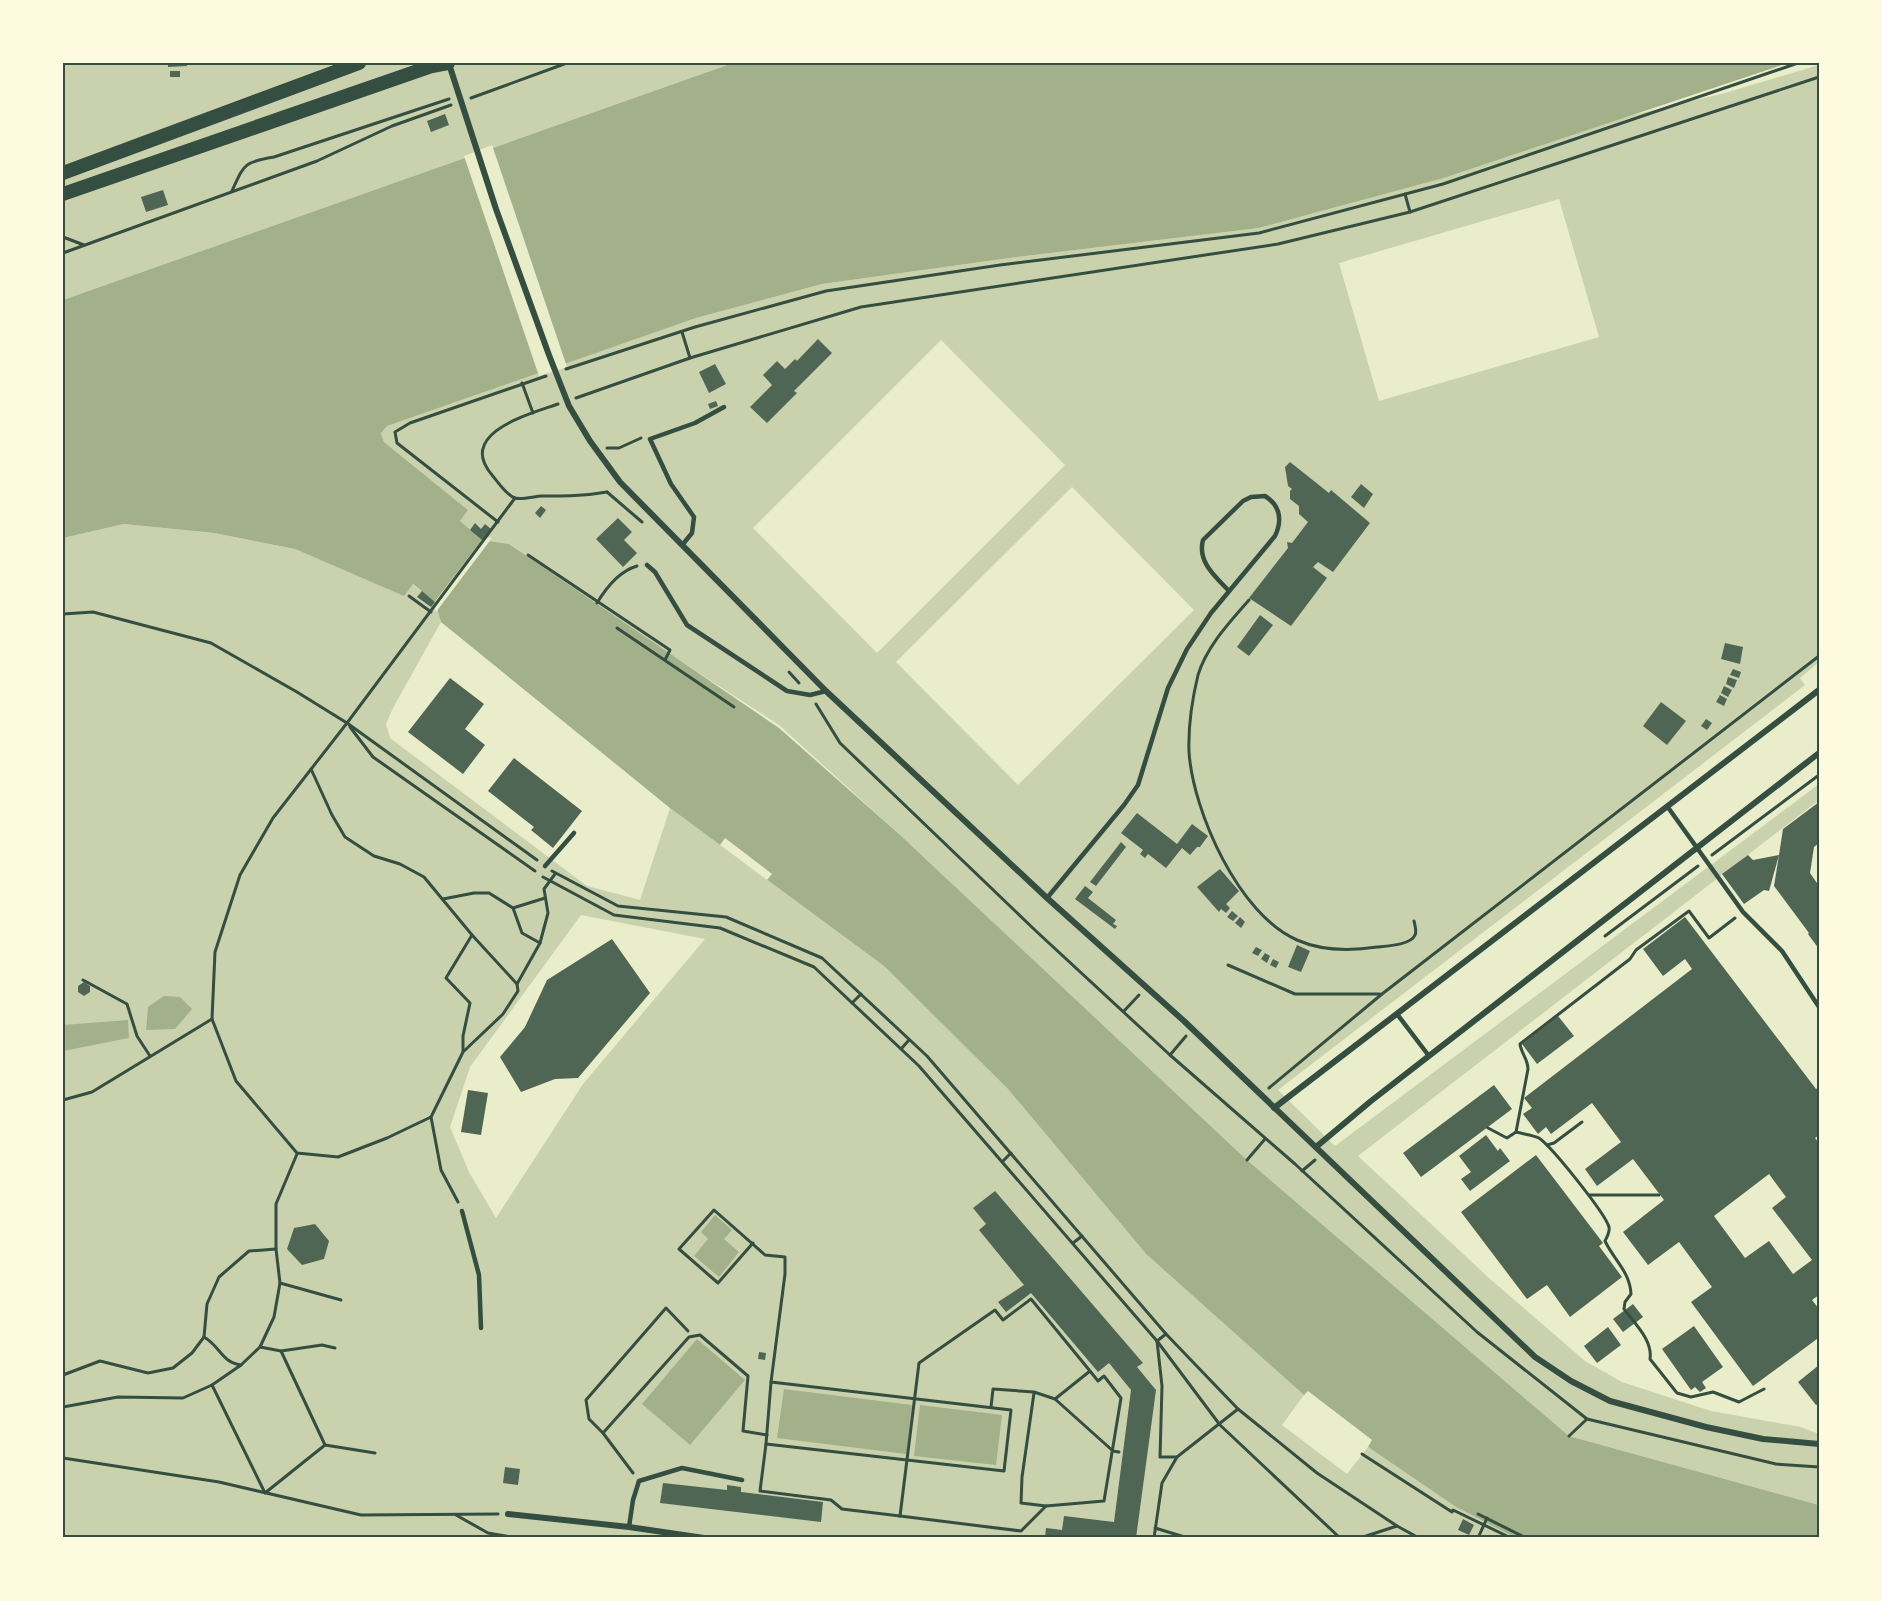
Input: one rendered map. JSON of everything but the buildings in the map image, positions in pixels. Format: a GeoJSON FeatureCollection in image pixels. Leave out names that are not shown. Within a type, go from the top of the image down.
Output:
{"type":"FeatureCollection","features":[{"type":"Feature","properties":{"kind":"main road"},"geometry":{"type":"LineString","coordinates":[[63,173],[359,63]]}},
{"type":"Feature","properties":{"kind":"main road"},"geometry":{"type":"LineString","coordinates":[[63,194],[432,66],[448,63]]}},
{"type":"Feature","properties":{"kind":"street"},"geometry":{"type":"LineString","coordinates":[[448,63],[496,209],[569,406],[595,448],[620,482],[826,691],[1047,897],[1192,1028],[1535,1357],[1571,1381],[1610,1401],[1706,1427],[1763,1439],[1819,1444]]}},
{"type":"Feature","properties":{"kind":"street"},"geometry":{"type":"LineString","coordinates":[[1274,1108],[1819,690]]}},
{"type":"Feature","properties":{"kind":"street"},"geometry":{"type":"LineString","coordinates":[[1316,1147],[1429,1056],[1819,753]]}},
{"type":"Feature","properties":{"kind":"street"},"geometry":{"type":"LineString","coordinates":[[508,1514],[629,1527],[704,1538]]}},
{"type":"Feature","properties":{"kind":"lane"},"geometry":{"type":"LineString","coordinates":[[683,544],[692,533],[694,516],[671,484],[650,439],[695,423],[724,407]]}},
{"type":"Feature","properties":{"kind":"lane"},"geometry":{"type":"LineString","coordinates":[[1047,897],[1138,785],[1158,718],[1178,666],[1211,613],[1275,536],[1280,526],[1276,506],[1265,496],[1251,497],[1244,501],[1203,540],[1201,549],[1206,565],[1229,591]]}},
{"type":"Feature","properties":{"kind":"lane"},"geometry":{"type":"LineString","coordinates":[[647,565],[655,572],[687,625],[787,691],[810,695],[826,691]]}},
{"type":"Feature","properties":{"kind":"lane"},"geometry":{"type":"LineString","coordinates":[[1667,806],[1743,912],[1782,951],[1819,1007]]}},
{"type":"Feature","properties":{"kind":"lane"},"geometry":{"type":"LineString","coordinates":[[545,866],[574,833]]}},
{"type":"Feature","properties":{"kind":"lane"},"geometry":{"type":"LineString","coordinates":[[1397,1014],[1429,1056]]}},
{"type":"Feature","properties":{"kind":"lane"},"geometry":{"type":"LineString","coordinates":[[462,1211],[479,1275],[481,1328]]}},
{"type":"Feature","properties":{"kind":"lane"},"geometry":{"type":"LineString","coordinates":[[629,1527],[633,1500],[639,1482],[682,1468],[742,1480]]}},
{"type":"Feature","properties":{"kind":"path"},"geometry":{"type":"LineString","coordinates":[[467,99],[567,63]]}},
{"type":"Feature","properties":{"kind":"path"},"geometry":{"type":"LineString","coordinates":[[499,521],[397,443],[395,432],[410,423],[522,383],[682,332],[826,291],[1000,265],[1259,233],[1443,184],[1798,63]]}},
{"type":"Feature","properties":{"kind":"path"},"geometry":{"type":"LineString","coordinates":[[572,399],[690,358],[861,307],[1278,244],[1410,212],[1819,77]]}},
{"type":"Feature","properties":{"kind":"path"},"geometry":{"type":"LineString","coordinates":[[232,191],[243,168],[252,163],[445,100]]}},
{"type":"Feature","properties":{"kind":"path"},"geometry":{"type":"LineString","coordinates":[[63,253],[317,160],[392,126],[456,103]]}},
{"type":"Feature","properties":{"kind":"path"},"geometry":{"type":"LineString","coordinates":[[1405,194],[1410,212]]}},
{"type":"Feature","properties":{"kind":"path"},"geometry":{"type":"LineString","coordinates":[[63,237],[86,245]]}},
{"type":"Feature","properties":{"kind":"path"},"geometry":{"type":"LineString","coordinates":[[682,332],[690,358]]}},
{"type":"Feature","properties":{"kind":"path"},"geometry":{"type":"LineString","coordinates":[[522,383],[533,413]]}},
{"type":"Feature","properties":{"kind":"path"},"geometry":{"type":"LineString","coordinates":[[562,403],[517,418],[491,434],[482,450],[484,466],[504,490],[515,498],[577,497],[607,492],[642,523]]}},
{"type":"Feature","properties":{"kind":"path"},"geometry":{"type":"LineString","coordinates":[[606,448],[619,447],[648,435]]}},
{"type":"Feature","properties":{"kind":"path"},"geometry":{"type":"LineString","coordinates":[[431,1118],[338,1157],[297,1153],[236,1081],[212,1019],[215,952],[240,875],[273,818],[515,498]]}},
{"type":"Feature","properties":{"kind":"path"},"geometry":{"type":"LineString","coordinates":[[528,555],[670,650],[665,660]]}},
{"type":"Feature","properties":{"kind":"path"},"geometry":{"type":"LineString","coordinates":[[597,603],[605,589],[617,578],[633,567],[647,565]]}},
{"type":"Feature","properties":{"kind":"path"},"geometry":{"type":"LineString","coordinates":[[409,596],[431,612]]}},
{"type":"Feature","properties":{"kind":"path"},"geometry":{"type":"LineString","coordinates":[[1248,600],[1218,636],[1206,655],[1199,674],[1189,723],[1189,754],[1197,791],[1214,843],[1225,866],[1264,915],[1296,940],[1322,947],[1352,950],[1383,947],[1409,941],[1414,937],[1416,932],[1414,921]]}},
{"type":"Feature","properties":{"kind":"path"},"geometry":{"type":"LineString","coordinates":[[63,614],[93,612],[211,643],[347,723],[555,874],[618,906],[726,917],[822,958],[927,1056],[1166,1334],[1238,1408],[1317,1473],[1419,1538]]}},
{"type":"Feature","properties":{"kind":"path"},"geometry":{"type":"LineString","coordinates":[[617,628],[734,707]]}},
{"type":"Feature","properties":{"kind":"path"},"geometry":{"type":"LineString","coordinates":[[1260,1095],[1382,994],[1819,656]]}},
{"type":"Feature","properties":{"kind":"path"},"geometry":{"type":"LineString","coordinates":[[787,670],[810,695],[840,743],[1037,932],[1170,1055],[1295,1164]]}},
{"type":"Feature","properties":{"kind":"path"},"geometry":{"type":"LineString","coordinates":[[347,723],[373,757],[550,881],[614,915],[720,928],[814,967],[920,1066],[1157,1341],[1220,1425],[1340,1538]]}},
{"type":"Feature","properties":{"kind":"path"},"geometry":{"type":"LineString","coordinates":[[311,769],[345,837],[374,856],[400,864],[424,877],[472,935],[517,984],[518,991],[503,1014],[463,1052],[431,1118],[441,1170],[462,1211]]}},
{"type":"Feature","properties":{"kind":"path"},"geometry":{"type":"LineString","coordinates":[[517,984],[540,943],[548,913],[544,889],[555,874]]}},
{"type":"Feature","properties":{"kind":"path"},"geometry":{"type":"LineString","coordinates":[[443,899],[474,893],[489,893],[513,908],[522,933],[540,943]]}},
{"type":"Feature","properties":{"kind":"path"},"geometry":{"type":"LineString","coordinates":[[513,908],[545,898]]}},
{"type":"Feature","properties":{"kind":"path"},"geometry":{"type":"LineString","coordinates":[[1488,1128],[1507,1138],[1516,1132],[1528,1069],[1528,1063],[1520,1044],[1630,959],[1636,950],[1689,911],[1710,938],[1743,912]]}},
{"type":"Feature","properties":{"kind":"path"},"geometry":{"type":"LineString","coordinates":[[463,1052],[463,1036],[470,1003],[447,978],[472,935]]}},
{"type":"Feature","properties":{"kind":"path"},"geometry":{"type":"LineString","coordinates":[[1228,965],[1295,994],[1382,994]]}},
{"type":"Feature","properties":{"kind":"path"},"geometry":{"type":"LineString","coordinates":[[83,980],[127,1004],[137,1036],[150,1056]]}},
{"type":"Feature","properties":{"kind":"path"},"geometry":{"type":"LineString","coordinates":[[1124,1011],[1146,986]]}},
{"type":"Feature","properties":{"kind":"path"},"geometry":{"type":"LineString","coordinates":[[852,1003],[861,994]]}},
{"type":"Feature","properties":{"kind":"path"},"geometry":{"type":"LineString","coordinates":[[63,1100],[92,1092],[212,1019]]}},
{"type":"Feature","properties":{"kind":"path"},"geometry":{"type":"LineString","coordinates":[[1170,1055],[1192,1028]]}},
{"type":"Feature","properties":{"kind":"path"},"geometry":{"type":"LineString","coordinates":[[901,1049],[909,1040]]}},
{"type":"Feature","properties":{"kind":"path"},"geometry":{"type":"LineString","coordinates":[[1546,1145],[1554,1143],[1582,1122]]}},
{"type":"Feature","properties":{"kind":"path"},"geometry":{"type":"LineString","coordinates":[[1516,1132],[1537,1137],[1553,1150],[1609,1227],[1605,1241],[1626,1272],[1631,1284],[1631,1294],[1625,1302],[1624,1309],[1648,1342],[1651,1351],[1650,1359],[1677,1393],[1691,1397],[1713,1392],[1739,1402],[1764,1389]]}},
{"type":"Feature","properties":{"kind":"path"},"geometry":{"type":"LineString","coordinates":[[1247,1160],[1265,1139]]}},
{"type":"Feature","properties":{"kind":"path"},"geometry":{"type":"LineString","coordinates":[[63,1407],[118,1397],[183,1398],[212,1385],[241,1365],[260,1347],[274,1317],[280,1283],[276,1249],[276,1204],[297,1153]]}},
{"type":"Feature","properties":{"kind":"path"},"geometry":{"type":"LineString","coordinates":[[1003,1161],[1011,1154]]}},
{"type":"Feature","properties":{"kind":"path"},"geometry":{"type":"LineString","coordinates":[[1587,1195],[1659,1195]]}},
{"type":"Feature","properties":{"kind":"path"},"geometry":{"type":"LineString","coordinates":[[753,1243],[718,1283],[679,1250],[714,1210],[753,1243],[765,1256],[785,1257],[785,1274],[759,1491],[831,1500],[842,1509],[1021,1531],[1046,1506]]}},
{"type":"Feature","properties":{"kind":"path"},"geometry":{"type":"LineString","coordinates":[[1073,1243],[1082,1236]]}},
{"type":"Feature","properties":{"kind":"path"},"geometry":{"type":"LineString","coordinates":[[63,1375],[100,1361],[148,1373],[173,1368],[192,1353],[204,1337],[207,1304],[219,1277],[249,1251],[276,1249]]}},
{"type":"Feature","properties":{"kind":"path"},"geometry":{"type":"LineString","coordinates":[[280,1283],[341,1300]]}},
{"type":"Feature","properties":{"kind":"path"},"geometry":{"type":"LineString","coordinates":[[900,1516],[919,1363],[995,1310],[1003,1320],[1031,1299],[1098,1381],[1104,1377],[1121,1398],[1104,1501],[1046,1506],[1021,1503],[1022,1477],[1034,1392]]}},
{"type":"Feature","properties":{"kind":"path"},"geometry":{"type":"LineString","coordinates":[[639,1482],[603,1433],[589,1419],[586,1400],[666,1308],[688,1331]]}},
{"type":"Feature","properties":{"kind":"path"},"geometry":{"type":"LineString","coordinates":[[1157,1341],[1166,1334]]}},
{"type":"Feature","properties":{"kind":"path"},"geometry":{"type":"LineString","coordinates":[[603,1433],[688,1337],[700,1335],[748,1376],[743,1431],[767,1435]]}},
{"type":"Feature","properties":{"kind":"path"},"geometry":{"type":"LineString","coordinates":[[204,1337],[214,1343],[231,1364],[241,1365]]}},
{"type":"Feature","properties":{"kind":"path"},"geometry":{"type":"LineString","coordinates":[[1157,1341],[1162,1386],[1160,1457],[1177,1458]]}},
{"type":"Feature","properties":{"kind":"path"},"geometry":{"type":"LineString","coordinates":[[260,1347],[281,1351],[322,1345],[335,1348]]}},
{"type":"Feature","properties":{"kind":"path"},"geometry":{"type":"LineString","coordinates":[[281,1351],[325,1445]]}},
{"type":"Feature","properties":{"kind":"path"},"geometry":{"type":"LineString","coordinates":[[1055,1399],[1090,1371]]}},
{"type":"Feature","properties":{"kind":"path"},"geometry":{"type":"LineString","coordinates":[[766,1444],[1005,1471],[1011,1410],[771,1382]]}},
{"type":"Feature","properties":{"kind":"path"},"geometry":{"type":"LineString","coordinates":[[212,1385],[265,1493]]}},
{"type":"Feature","properties":{"kind":"path"},"geometry":{"type":"LineString","coordinates":[[991,1407],[993,1389],[1034,1392],[1055,1399],[1113,1451],[1119,1452]]}},
{"type":"Feature","properties":{"kind":"path"},"geometry":{"type":"LineString","coordinates":[[1154,1538],[1162,1483],[1177,1458],[1238,1408]]}},
{"type":"Feature","properties":{"kind":"path"},"geometry":{"type":"LineString","coordinates":[[1569,1436],[1587,1419]]}},
{"type":"Feature","properties":{"kind":"path"},"geometry":{"type":"LineString","coordinates":[[265,1493],[325,1445],[375,1453]]}},
{"type":"Feature","properties":{"kind":"path"},"geometry":{"type":"LineString","coordinates":[[1362,1454],[1452,1512],[1453,1510],[1511,1538]]}},
{"type":"Feature","properties":{"kind":"path"},"geometry":{"type":"LineString","coordinates":[[63,1458],[219,1482],[361,1515],[508,1514]]}},
{"type":"Feature","properties":{"kind":"path"},"geometry":{"type":"LineString","coordinates":[[454,1514],[488,1533],[518,1538]]}},
{"type":"Feature","properties":{"kind":"path"},"geometry":{"type":"LineString","coordinates":[[1478,1514],[1526,1538]]}},
{"type":"Feature","properties":{"kind":"path"},"geometry":{"type":"LineString","coordinates":[[1478,1538],[1487,1518]]}},
{"type":"Feature","properties":{"kind":"path"},"geometry":{"type":"LineString","coordinates":[[1360,1538],[1397,1526]]}},
{"type":"Feature","properties":{"kind":"path"},"geometry":{"type":"LineString","coordinates":[[1155,1528],[1188,1538]]}},
{"type":"Feature","properties":{"kind":"shaded area"},"geometry":{"type":"Polygon","coordinates":[[[63,63],[733,63],[63,300],[63,63]]]}},
{"type":"Feature","properties":{"kind":"shaded area"},"geometry":{"type":"Polygon","coordinates":[[[733,63],[1788,63],[1444,178],[1259,228],[1017,257],[822,284],[696,318],[387,426],[381,433],[384,442],[468,510],[460,521],[482,540],[509,544],[779,728],[899,834],[1247,1160],[1569,1436],[1819,1505],[1819,1538],[1516,1538],[1456,1507],[1368,1447],[1372,1440],[1308,1391],[1304,1395],[1146,1254],[1008,1089],[884,966],[670,808],[441,622],[435,602],[413,584],[404,596],[295,549],[214,533],[124,524],[63,538],[63,300],[733,63]]]}},
{"type":"Feature","properties":{"kind":"shaded area"},"geometry":{"type":"Polygon","coordinates":[[[1819,65],[1819,662],[1800,678],[1805,685],[1278,1090],[1335,1146],[1819,784],[1819,800],[1358,1156],[1489,1278],[1585,1361],[1622,1382],[1711,1411],[1801,1427],[1819,1434],[1819,1505],[1569,1436],[1247,1160],[899,834],[779,725],[619,621],[509,544],[482,540],[459,521],[468,510],[384,442],[381,432],[386,426],[696,318],[822,284],[1017,257],[1259,228],[1444,178],[1625,117],[1725,93],[1819,65]],[[1559,199],[1339,263],[1379,401],[1599,337],[1559,199]],[[941,340],[753,528],[877,653],[1065,465],[941,340]],[[1072,487],[896,662],[1018,785],[1194,610],[1072,487]]]}},
{"type":"Feature","properties":{"kind":"shaded area"},"geometry":{"type":"Polygon","coordinates":[[[124,524],[214,533],[295,549],[403,595],[412,584],[435,602],[441,622],[393,708],[386,724],[390,738],[587,886],[640,900],[670,808],[884,966],[1008,1089],[1146,1254],[1304,1395],[1282,1425],[1347,1474],[1368,1447],[1456,1507],[1516,1538],[63,1537],[63,538],[124,524]],[[581,915],[470,1067],[450,1127],[469,1172],[496,1218],[583,1084],[705,939],[581,915]]]}},
{"type":"Feature","properties":{"kind":"shaded area"},"geometry":{"type":"Polygon","coordinates":[[[164,996],[180,997],[192,1009],[175,1029],[146,1030],[148,1007],[164,996]]]}},
{"type":"Feature","properties":{"kind":"shaded area"},"geometry":{"type":"Polygon","coordinates":[[[128,1020],[129,1038],[63,1051],[63,1025],[128,1020]]]}},
{"type":"Feature","properties":{"kind":"shaded area"},"geometry":{"type":"Polygon","coordinates":[[[715,1215],[732,1230],[724,1239],[739,1252],[719,1277],[694,1256],[708,1239],[701,1232],[715,1215]]]}},
{"type":"Feature","properties":{"kind":"shaded area"},"geometry":{"type":"Polygon","coordinates":[[[697,1339],[745,1380],[690,1445],[642,1404],[697,1339]]]}},
{"type":"Feature","properties":{"kind":"shaded area"},"geometry":{"type":"Polygon","coordinates":[[[784,1389],[912,1405],[906,1454],[777,1438],[784,1389]]]}},
{"type":"Feature","properties":{"kind":"shaded area"},"geometry":{"type":"Polygon","coordinates":[[[920,1405],[1002,1415],[996,1465],[914,1456],[920,1405]]]}},
{"type":"Feature","properties":{"kind":"pier"},"geometry":{"type":"Polygon","coordinates":[[[492,145],[567,367],[539,376],[464,156],[492,145]]]}},
{"type":"Feature","properties":{"kind":"pier"},"geometry":{"type":"Polygon","coordinates":[[[484,537],[492,538],[436,612],[433,604],[484,537]]]}},
{"type":"Feature","properties":{"kind":"pier"},"geometry":{"type":"Polygon","coordinates":[[[725,838],[772,874],[767,880],[720,845],[725,838]]]}}]}
